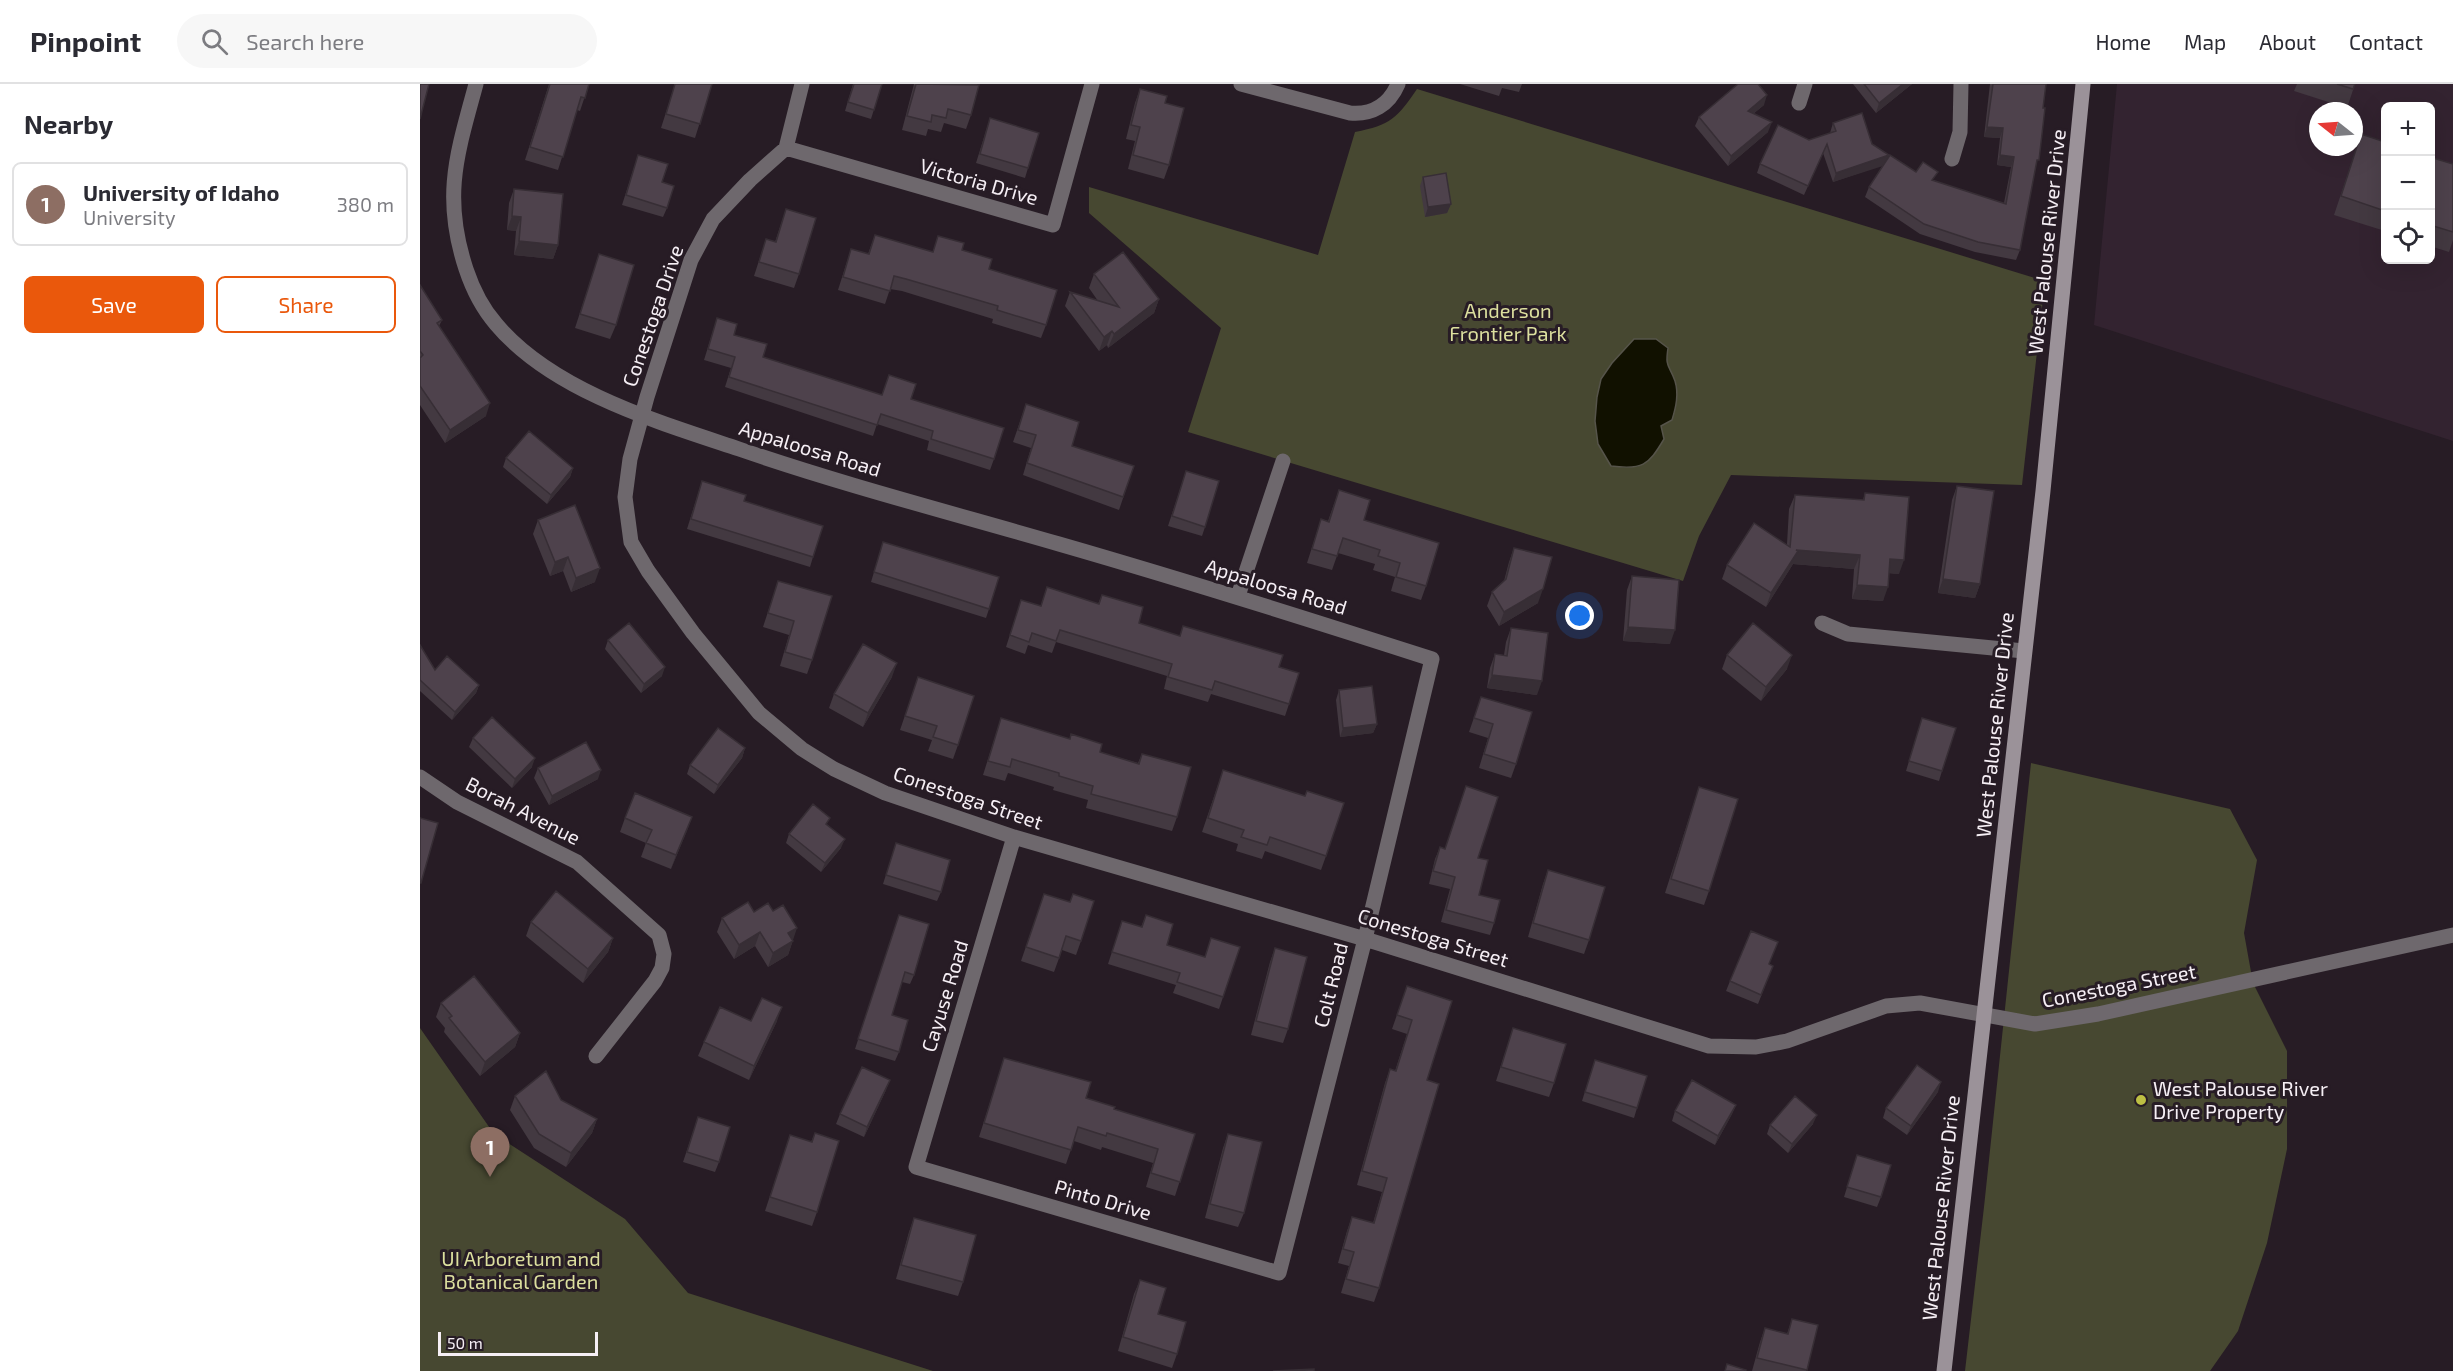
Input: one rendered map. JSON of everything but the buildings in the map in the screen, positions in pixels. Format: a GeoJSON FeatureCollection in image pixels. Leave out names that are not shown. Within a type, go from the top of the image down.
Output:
{"type":"FeatureCollection","features":[{"type":"Feature","properties":{"kind":"street","name":"Appaloosa Road"},"geometry":{"type":"LineString","coordinates":[[476,84],[456,160],[452,201],[456,240],[471,282],[493,321],[516,346],[552,371],[628,412],[798,469],[1238,596],[1375,641]]}},
{"type":"Feature","properties":{"kind":"street"},"geometry":{"type":"LineString","coordinates":[[786,148],[802,84]]}},
{"type":"Feature","properties":{"kind":"street","name":"Victoria Drive"},"geometry":{"type":"LineString","coordinates":[[786,148],[1053,225],[1092,84]]}},
{"type":"Feature","properties":{"kind":"street"},"geometry":{"type":"LineString","coordinates":[[1241,84],[1350,113],[1362,114],[1376,110],[1388,100],[1398,84]]}},
{"type":"Feature","properties":{"kind":"street"},"geometry":{"type":"LineString","coordinates":[[1799,103],[1805,84]]}},
{"type":"Feature","properties":{"kind":"street"},"geometry":{"type":"LineString","coordinates":[[1952,159],[1960,132],[1961,84]]}},
{"type":"Feature","properties":{"kind":"street","name":"West Palouse River Drive"},"geometry":{"type":"LineString","coordinates":[[1944,1371],[2043,491],[2083,84]]}},
{"type":"Feature","properties":{"kind":"street","name":"Conestoga Drive"},"geometry":{"type":"LineString","coordinates":[[642,417],[660,352],[691,260],[713,219],[750,180],[786,148]]}},
{"type":"Feature","properties":{"kind":"street","name":"Conestoga Street"},"geometry":{"type":"LineString","coordinates":[[642,417],[630,459],[626,497],[631,542],[648,571],[693,633],[759,713],[802,749],[834,769],[885,793],[1014,837],[1365,939],[1709,1046],[1756,1047],[1787,1041],[1886,1006],[1920,1003],[2035,1024],[2098,1014],[2453,935]]}},
{"type":"Feature","properties":{"kind":"street"},"geometry":{"type":"LineString","coordinates":[[1238,596],[1283,461]]}},
{"type":"Feature","properties":{"kind":"street"},"geometry":{"type":"LineString","coordinates":[[1822,623],[1848,634],[2024,651]]}},
{"type":"Feature","properties":{"kind":"street","name":"Colt Road"},"geometry":{"type":"LineString","coordinates":[[1279,1273],[1365,939],[1432,659],[1375,641]]}},
{"type":"Feature","properties":{"kind":"street","name":"Borah Avenue"},"geometry":{"type":"LineString","coordinates":[[420,777],[457,802],[577,862],[658,935],[664,954],[662,968],[655,981],[596,1056]]}},
{"type":"Feature","properties":{"kind":"street","name":"Cayuse Road"},"geometry":{"type":"LineString","coordinates":[[916,1167],[1014,837]]}},
{"type":"Feature","properties":{"kind":"street","name":"Pinto Drive"},"geometry":{"type":"LineString","coordinates":[[916,1167],[1279,1273]]}},
{"type":"Feature","properties":{"kind":"shaded area"},"geometry":{"type":"Polygon","coordinates":[[[2117,84],[2453,84],[2453,441],[2094,325],[2117,84]]]}},
{"type":"Feature","properties":{"kind":"shaded area"},"geometry":{"type":"Polygon","coordinates":[[[1634,339],[1656,339],[1668,348],[1667,363],[1675,381],[1676,405],[1672,420],[1661,426],[1664,439],[1648,460],[1637,466],[1611,466],[1598,444],[1595,421],[1597,397],[1601,379],[1634,339]]]}},
{"type":"Feature","properties":{"kind":"green space","name":"Anderson Frontier Park"},"geometry":{"type":"Polygon","coordinates":[[[1417,89],[2045,281],[2022,485],[1731,475],[1699,536],[1683,581],[1188,432],[1221,328],[1089,213],[1089,187],[1318,255],[1355,132],[1392,119],[1417,89]]]}},
{"type":"Feature","properties":{"kind":"green space","name":"West Palouse River Drive Property"},"geometry":{"type":"Polygon","coordinates":[[[2031,763],[2230,809],[2257,860],[2244,933],[2253,983],[2287,1051],[2287,1149],[2267,1243],[2238,1331],[2210,1371],[1965,1371],[2031,763]]]}},
{"type":"Feature","properties":{"kind":"green space","name":"UI Arboretum and Botanical Garden"},"geometry":{"type":"Polygon","coordinates":[[[420,1028],[494,1134],[625,1219],[688,1293],[933,1371],[420,1371],[420,1028]]]}},
{"type":"Feature","properties":{"kind":"place","name":"West Palouse River Drive Property"},"geometry":{"type":"Point","coordinates":[2141,1100]}},
{"type":"Feature","properties":{"kind":"place","name":"University of Idaho"},"geometry":{"type":"Point","coordinates":[490,1177]}}]}
